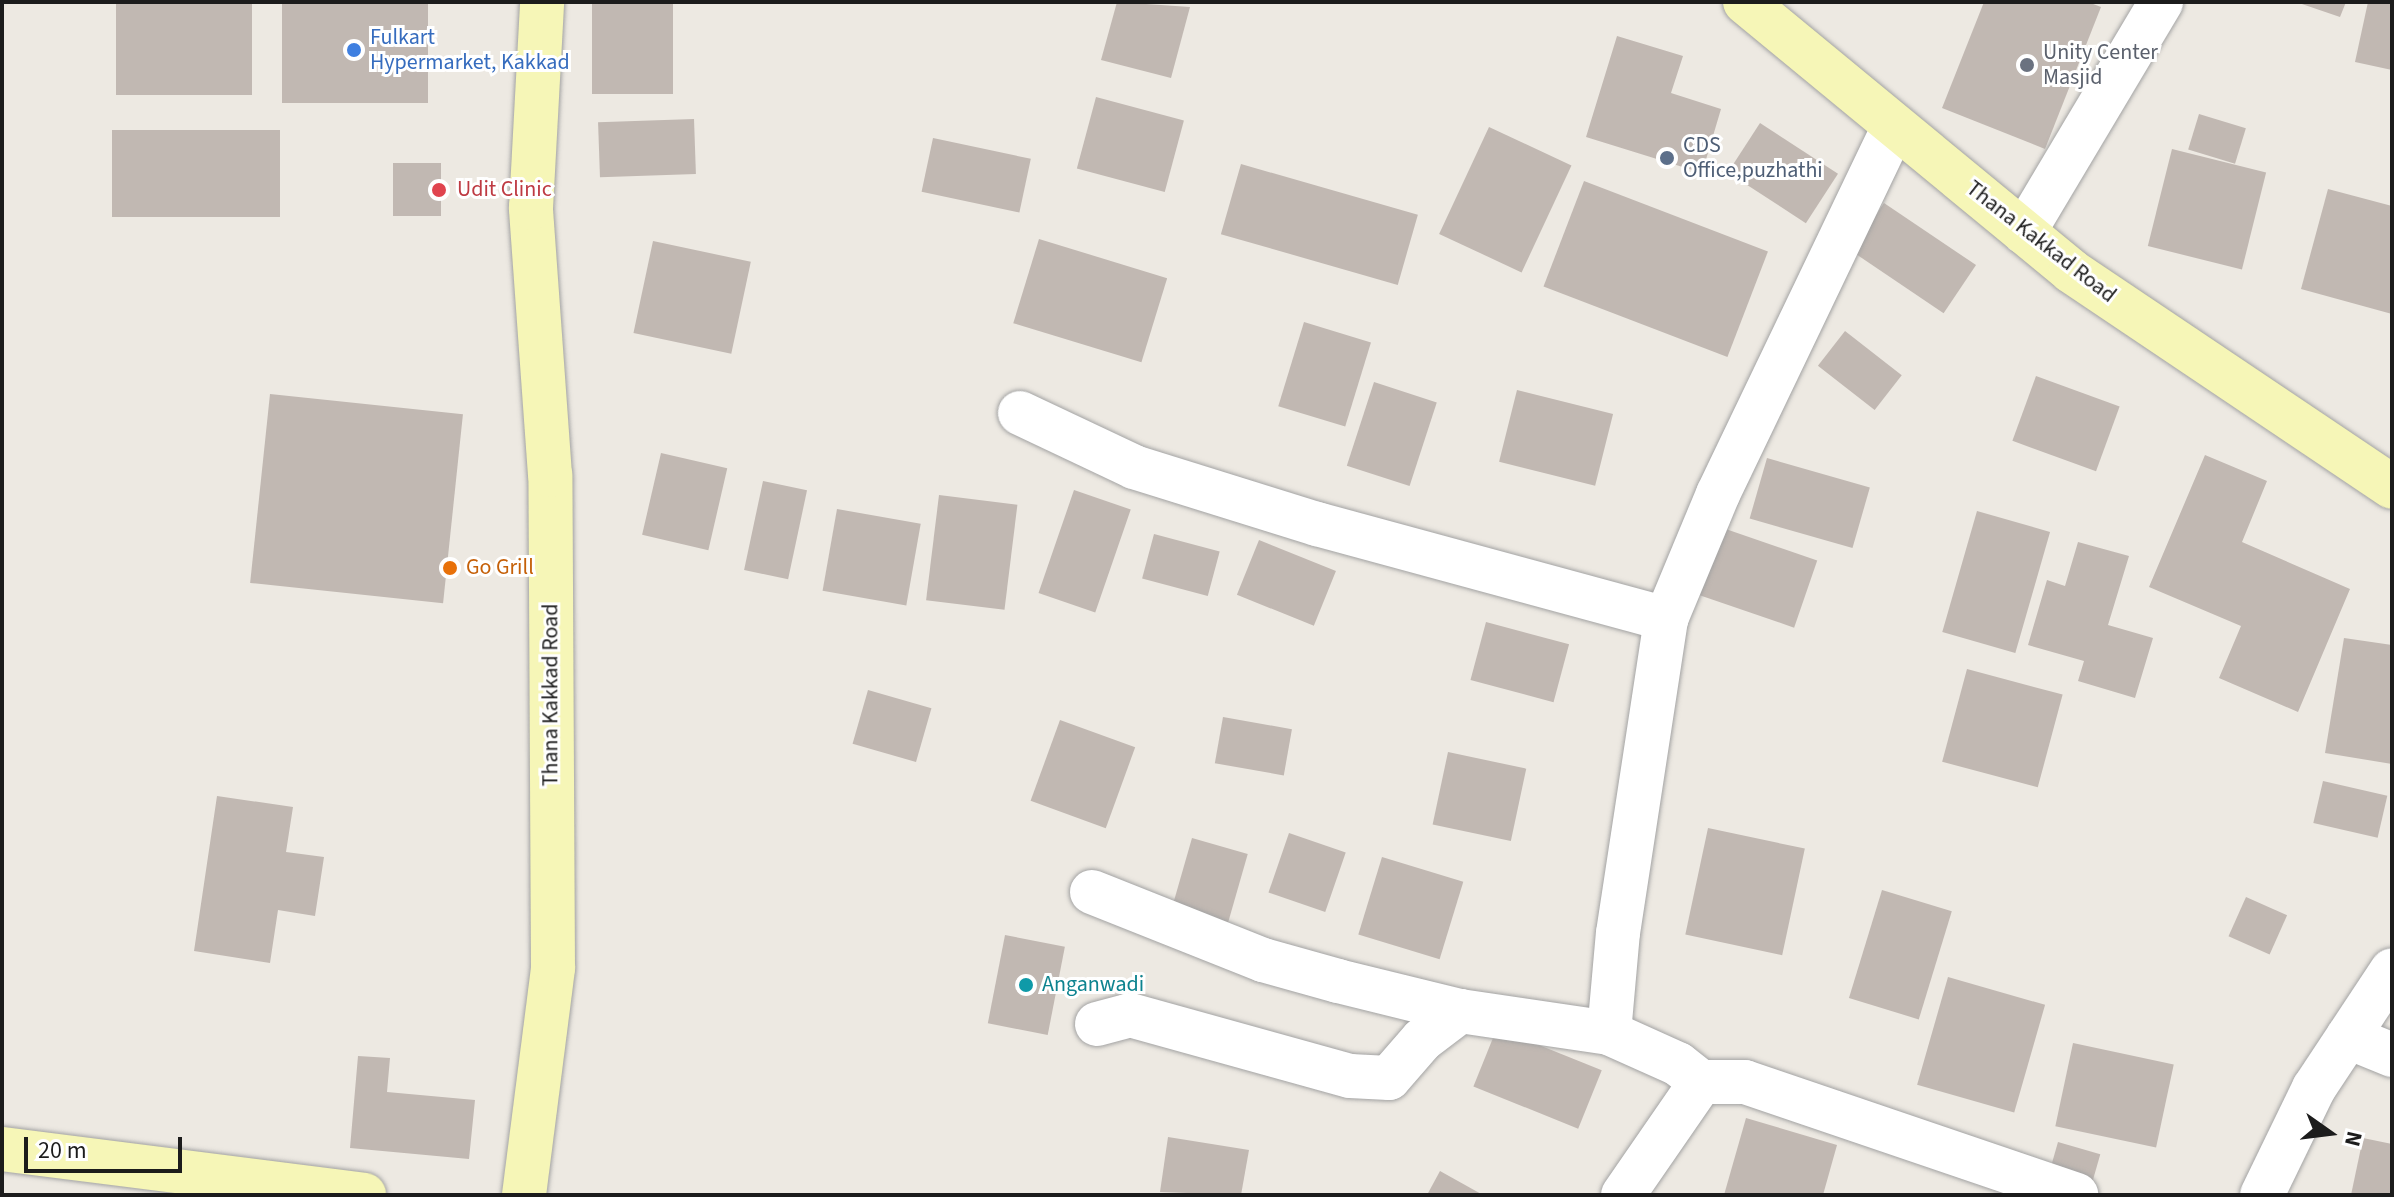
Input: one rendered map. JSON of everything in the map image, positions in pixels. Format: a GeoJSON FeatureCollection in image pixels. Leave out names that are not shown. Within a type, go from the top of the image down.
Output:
{"type":"FeatureCollection","features":[{"type":"Feature","properties":{"kind":"main road","name":"Thana Kakkad Road"},"geometry":{"type":"LineString","coordinates":[[524,1195],[553,968],[550,475],[531,208],[542,2]]}},
{"type":"Feature","properties":{"kind":"main road","name":"Thana Kakkad Road"},"geometry":{"type":"LineString","coordinates":[[1745,2],[2071,271],[2392,487]]}},
{"type":"Feature","properties":{"kind":"main road"},"geometry":{"type":"LineString","coordinates":[[2,1149],[364,1195]]}},
{"type":"Feature","properties":{"kind":"street"},"geometry":{"type":"LineString","coordinates":[[2024,232],[2161,2]]}},
{"type":"Feature","properties":{"kind":"street"},"geometry":{"type":"LineString","coordinates":[[1609,1033],[1618,933],[1666,619],[1718,494],[1894,126]]}},
{"type":"Feature","properties":{"kind":"street"},"geometry":{"type":"LineString","coordinates":[[1020,413],[1134,467],[1317,524],[1666,619]]}},
{"type":"Feature","properties":{"kind":"street"},"geometry":{"type":"LineString","coordinates":[[1092,892],[1263,960],[1460,1011],[1609,1033],[1678,1064],[1701,1082],[1745,1082],[2076,1195]]}},
{"type":"Feature","properties":{"kind":"street"},"geometry":{"type":"LineString","coordinates":[[2262,1195],[2314,1088],[2392,970]]}},
{"type":"Feature","properties":{"kind":"street"},"geometry":{"type":"LineString","coordinates":[[1097,1024],[1130,1015],[1350,1076],[1389,1078],[1422,1040],[1460,1011]]}},
{"type":"Feature","properties":{"kind":"street"},"geometry":{"type":"LineString","coordinates":[[2348,1037],[2392,1055]]}},
{"type":"Feature","properties":{"kind":"street"},"geometry":{"type":"LineString","coordinates":[[1623,1195],[1701,1082]]}},
{"type":"Feature","properties":{"kind":"building"},"geometry":{"type":"Polygon","coordinates":[[[116,2],[252,2],[252,95],[116,95],[116,2]]]}},
{"type":"Feature","properties":{"kind":"building","name":"Fulkart Hypermarket, Kakkad"},"geometry":{"type":"Polygon","coordinates":[[[282,2],[428,2],[428,103],[282,103],[282,2]]]}},
{"type":"Feature","properties":{"kind":"building"},"geometry":{"type":"Polygon","coordinates":[[[592,2],[673,2],[673,94],[592,94],[592,2]]]}},
{"type":"Feature","properties":{"kind":"building"},"geometry":{"type":"Polygon","coordinates":[[[1117,2],[1190,7],[1171,78],[1101,60],[1117,2]]]}},
{"type":"Feature","properties":{"kind":"building"},"geometry":{"type":"Polygon","coordinates":[[[1984,2],[2088,2],[2101,7],[2045,149],[1942,108],[1984,2]]]}},
{"type":"Feature","properties":{"kind":"building"},"geometry":{"type":"Polygon","coordinates":[[[2296,2],[2346,2],[2340,17],[2296,2]]]}},
{"type":"Feature","properties":{"kind":"building"},"geometry":{"type":"Polygon","coordinates":[[[2368,2],[2392,2],[2392,70],[2355,62],[2368,2]]]}},
{"type":"Feature","properties":{"kind":"building"},"geometry":{"type":"Polygon","coordinates":[[[1617,36],[1683,56],[1671,93],[1721,109],[1702,173],[1586,137],[1617,36]]]}},
{"type":"Feature","properties":{"kind":"building"},"geometry":{"type":"Polygon","coordinates":[[[1096,97],[1184,121],[1165,192],[1077,168],[1096,97]]]}},
{"type":"Feature","properties":{"kind":"building"},"geometry":{"type":"Polygon","coordinates":[[[2199,114],[2246,128],[2235,164],[2188,149],[2199,114]]]}},
{"type":"Feature","properties":{"kind":"building"},"geometry":{"type":"Polygon","coordinates":[[[694,119],[696,174],[600,177],[598,122],[694,119]]]}},
{"type":"Feature","properties":{"kind":"building"},"geometry":{"type":"Polygon","coordinates":[[[1760,123],[1838,174],[1806,223],[1728,172],[1760,123]]]}},
{"type":"Feature","properties":{"kind":"building"},"geometry":{"type":"Polygon","coordinates":[[[1489,127],[1571,165],[1522,272],[1439,234],[1489,127]]]}},
{"type":"Feature","properties":{"kind":"building"},"geometry":{"type":"Polygon","coordinates":[[[112,130],[280,130],[280,217],[112,217],[112,130]]]}},
{"type":"Feature","properties":{"kind":"building"},"geometry":{"type":"Polygon","coordinates":[[[933,138],[1031,159],[1019,213],[922,192],[933,138]]]}},
{"type":"Feature","properties":{"kind":"building"},"geometry":{"type":"Polygon","coordinates":[[[2172,149],[2266,172],[2242,269],[2148,246],[2172,149]]]}},
{"type":"Feature","properties":{"kind":"building"},"geometry":{"type":"Polygon","coordinates":[[[393,163],[441,163],[441,216],[393,216],[393,163]]]}},
{"type":"Feature","properties":{"kind":"building"},"geometry":{"type":"Polygon","coordinates":[[[1241,164],[1418,215],[1398,285],[1221,234],[1241,164]]]}},
{"type":"Feature","properties":{"kind":"building"},"geometry":{"type":"Polygon","coordinates":[[[1584,181],[1768,252],[1727,357],[1544,286],[1584,181]]]}},
{"type":"Feature","properties":{"kind":"building"},"geometry":{"type":"Polygon","coordinates":[[[2328,189],[2392,206],[2392,314],[2301,289],[2328,189]]]}},
{"type":"Feature","properties":{"kind":"building"},"geometry":{"type":"Polygon","coordinates":[[[1884,203],[1976,265],[1944,313],[1852,251],[1884,203]]]}},
{"type":"Feature","properties":{"kind":"building"},"geometry":{"type":"Polygon","coordinates":[[[1039,239],[1167,278],[1141,362],[1013,323],[1039,239]]]}},
{"type":"Feature","properties":{"kind":"building"},"geometry":{"type":"Polygon","coordinates":[[[653,241],[751,262],[731,354],[633,333],[653,241]]]}},
{"type":"Feature","properties":{"kind":"building"},"geometry":{"type":"Polygon","coordinates":[[[1304,322],[1371,342],[1345,427],[1278,406],[1304,322]]]}},
{"type":"Feature","properties":{"kind":"building"},"geometry":{"type":"Polygon","coordinates":[[[1845,331],[1902,375],[1875,410],[1818,366],[1845,331]]]}},
{"type":"Feature","properties":{"kind":"building"},"geometry":{"type":"Polygon","coordinates":[[[2036,376],[2120,406],[2096,471],[2012,441],[2036,376]]]}},
{"type":"Feature","properties":{"kind":"building"},"geometry":{"type":"Polygon","coordinates":[[[1374,382],[1437,402],[1410,486],[1347,466],[1374,382]]]}},
{"type":"Feature","properties":{"kind":"building"},"geometry":{"type":"Polygon","coordinates":[[[1517,390],[1613,414],[1595,486],[1499,462],[1517,390]]]}},
{"type":"Feature","properties":{"kind":"building"},"geometry":{"type":"Polygon","coordinates":[[[270,394],[463,414],[443,603],[250,583],[270,394]]]}},
{"type":"Feature","properties":{"kind":"building"},"geometry":{"type":"Polygon","coordinates":[[[661,453],[727,468],[708,550],[642,535],[661,453]]]}},
{"type":"Feature","properties":{"kind":"building"},"geometry":{"type":"Polygon","coordinates":[[[2205,455],[2267,481],[2242,542],[2350,589],[2298,712],[2219,678],[2241,626],[2149,587],[2205,455]]]}},
{"type":"Feature","properties":{"kind":"building"},"geometry":{"type":"Polygon","coordinates":[[[1767,458],[1870,487],[1852,548],[1750,519],[1767,458]]]}},
{"type":"Feature","properties":{"kind":"building"},"geometry":{"type":"Polygon","coordinates":[[[763,481],[807,490],[788,579],[744,570],[763,481]]]}},
{"type":"Feature","properties":{"kind":"building"},"geometry":{"type":"Polygon","coordinates":[[[1074,490],[1131,510],[1095,613],[1039,593],[1074,490]]]}},
{"type":"Feature","properties":{"kind":"building"},"geometry":{"type":"Polygon","coordinates":[[[939,495],[1017,505],[1004,610],[926,600],[939,495]]]}},
{"type":"Feature","properties":{"kind":"building"},"geometry":{"type":"Polygon","coordinates":[[[837,509],[921,524],[906,605],[823,591],[837,509]]]}},
{"type":"Feature","properties":{"kind":"building"},"geometry":{"type":"Polygon","coordinates":[[[1977,511],[2050,532],[2015,653],[1942,632],[1977,511]]]}},
{"type":"Feature","properties":{"kind":"building"},"geometry":{"type":"Polygon","coordinates":[[[1717,526],[1817,561],[1794,628],[1694,593],[1717,526]]]}},
{"type":"Feature","properties":{"kind":"building"},"geometry":{"type":"Polygon","coordinates":[[[1154,534],[1220,552],[1208,596],[1142,578],[1154,534]]]}},
{"type":"Feature","properties":{"kind":"building"},"geometry":{"type":"Polygon","coordinates":[[[1259,540],[1336,571],[1314,626],[1237,595],[1259,540]]]}},
{"type":"Feature","properties":{"kind":"building"},"geometry":{"type":"Polygon","coordinates":[[[2078,542],[2129,556],[2108,625],[2153,638],[2135,698],[2078,681],[2084,661],[2028,645],[2047,580],[2065,586],[2078,542]]]}},
{"type":"Feature","properties":{"kind":"building"},"geometry":{"type":"Polygon","coordinates":[[[1486,622],[1569,644],[1554,702],[1470,680],[1486,622]]]}},
{"type":"Feature","properties":{"kind":"building"},"geometry":{"type":"Polygon","coordinates":[[[2344,638],[2392,645],[2392,764],[2325,753],[2344,638]]]}},
{"type":"Feature","properties":{"kind":"building"},"geometry":{"type":"Polygon","coordinates":[[[1967,669],[2063,695],[2038,787],[1942,762],[1967,669]]]}},
{"type":"Feature","properties":{"kind":"building"},"geometry":{"type":"Polygon","coordinates":[[[868,690],[931,708],[916,762],[853,744],[868,690]]]}},
{"type":"Feature","properties":{"kind":"building"},"geometry":{"type":"Polygon","coordinates":[[[1223,717],[1292,729],[1284,775],[1215,763],[1223,717]]]}},
{"type":"Feature","properties":{"kind":"building"},"geometry":{"type":"Polygon","coordinates":[[[1060,720],[1135,747],[1106,828],[1031,801],[1060,720]]]}},
{"type":"Feature","properties":{"kind":"building"},"geometry":{"type":"Polygon","coordinates":[[[1448,752],[1526,769],[1511,841],[1433,824],[1448,752]]]}},
{"type":"Feature","properties":{"kind":"building"},"geometry":{"type":"Polygon","coordinates":[[[2323,781],[2387,796],[2378,838],[2313,823],[2323,781]]]}},
{"type":"Feature","properties":{"kind":"building"},"geometry":{"type":"Polygon","coordinates":[[[217,796],[293,807],[286,852],[324,857],[315,916],[278,910],[270,963],[194,951],[217,796]]]}},
{"type":"Feature","properties":{"kind":"building"},"geometry":{"type":"Polygon","coordinates":[[[1708,828],[1805,849],[1782,955],[1685,935],[1708,828]]]}},
{"type":"Feature","properties":{"kind":"building"},"geometry":{"type":"Polygon","coordinates":[[[1289,833],[1346,853],[1325,912],[1268,893],[1289,833]]]}},
{"type":"Feature","properties":{"kind":"building"},"geometry":{"type":"Polygon","coordinates":[[[1192,838],[1248,854],[1228,922],[1172,906],[1192,838]]]}},
{"type":"Feature","properties":{"kind":"building"},"geometry":{"type":"Polygon","coordinates":[[[1382,857],[1463,882],[1440,959],[1358,934],[1382,857]]]}},
{"type":"Feature","properties":{"kind":"building"},"geometry":{"type":"Polygon","coordinates":[[[1882,890],[1952,911],[1919,1019],[1849,998],[1882,890]]]}},
{"type":"Feature","properties":{"kind":"building"},"geometry":{"type":"Polygon","coordinates":[[[2246,897],[2287,915],[2270,955],[2229,936],[2246,897]]]}},
{"type":"Feature","properties":{"kind":"building","name":"Anganwadi"},"geometry":{"type":"Polygon","coordinates":[[[1005,935],[1065,947],[1048,1035],[988,1023],[1005,935]]]}},
{"type":"Feature","properties":{"kind":"building"},"geometry":{"type":"Polygon","coordinates":[[[1948,977],[2045,1005],[2014,1113],[1917,1085],[1948,977]]]}},
{"type":"Feature","properties":{"kind":"building"},"geometry":{"type":"Polygon","coordinates":[[[1497,1028],[1602,1070],[1578,1129],[1473,1086],[1497,1028]]]}},
{"type":"Feature","properties":{"kind":"building"},"geometry":{"type":"Polygon","coordinates":[[[2073,1043],[2174,1064],[2156,1148],[2055,1126],[2073,1043]]]}},
{"type":"Feature","properties":{"kind":"building"},"geometry":{"type":"Polygon","coordinates":[[[358,1056],[390,1058],[387,1092],[475,1100],[469,1159],[350,1148],[358,1056]]]}},
{"type":"Feature","properties":{"kind":"building"},"geometry":{"type":"Polygon","coordinates":[[[1746,1118],[1837,1145],[1823,1195],[1724,1195],[1746,1118]]]}},
{"type":"Feature","properties":{"kind":"building"},"geometry":{"type":"Polygon","coordinates":[[[1168,1137],[1249,1150],[1241,1195],[1160,1192],[1168,1137]]]}},
{"type":"Feature","properties":{"kind":"building"},"geometry":{"type":"Polygon","coordinates":[[[2363,1138],[2392,1144],[2392,1195],[2351,1195],[2363,1138]]]}},
{"type":"Feature","properties":{"kind":"building"},"geometry":{"type":"Polygon","coordinates":[[[2058,1142],[2100,1154],[2091,1185],[2049,1173],[2058,1142]]]}},
{"type":"Feature","properties":{"kind":"building"},"geometry":{"type":"Polygon","coordinates":[[[1440,1171],[1483,1195],[1427,1195],[1440,1171]]]}},
{"type":"Feature","properties":{"kind":"place","name":"Fulkart Hypermarket, Kakkad"},"geometry":{"type":"Point","coordinates":[354,50]}},
{"type":"Feature","properties":{"kind":"place","name":"Unity Center Masjid"},"geometry":{"type":"Point","coordinates":[2027,65]}},
{"type":"Feature","properties":{"kind":"place","name":"CDS Office,puzhathi"},"geometry":{"type":"Point","coordinates":[1667,158]}},
{"type":"Feature","properties":{"kind":"place","name":"Udit Clinic"},"geometry":{"type":"Point","coordinates":[439,190]}},
{"type":"Feature","properties":{"kind":"place","name":"Go Grill"},"geometry":{"type":"Point","coordinates":[450,568]}},
{"type":"Feature","properties":{"kind":"place","name":"Anganwadi"},"geometry":{"type":"Point","coordinates":[1026,985]}}]}
